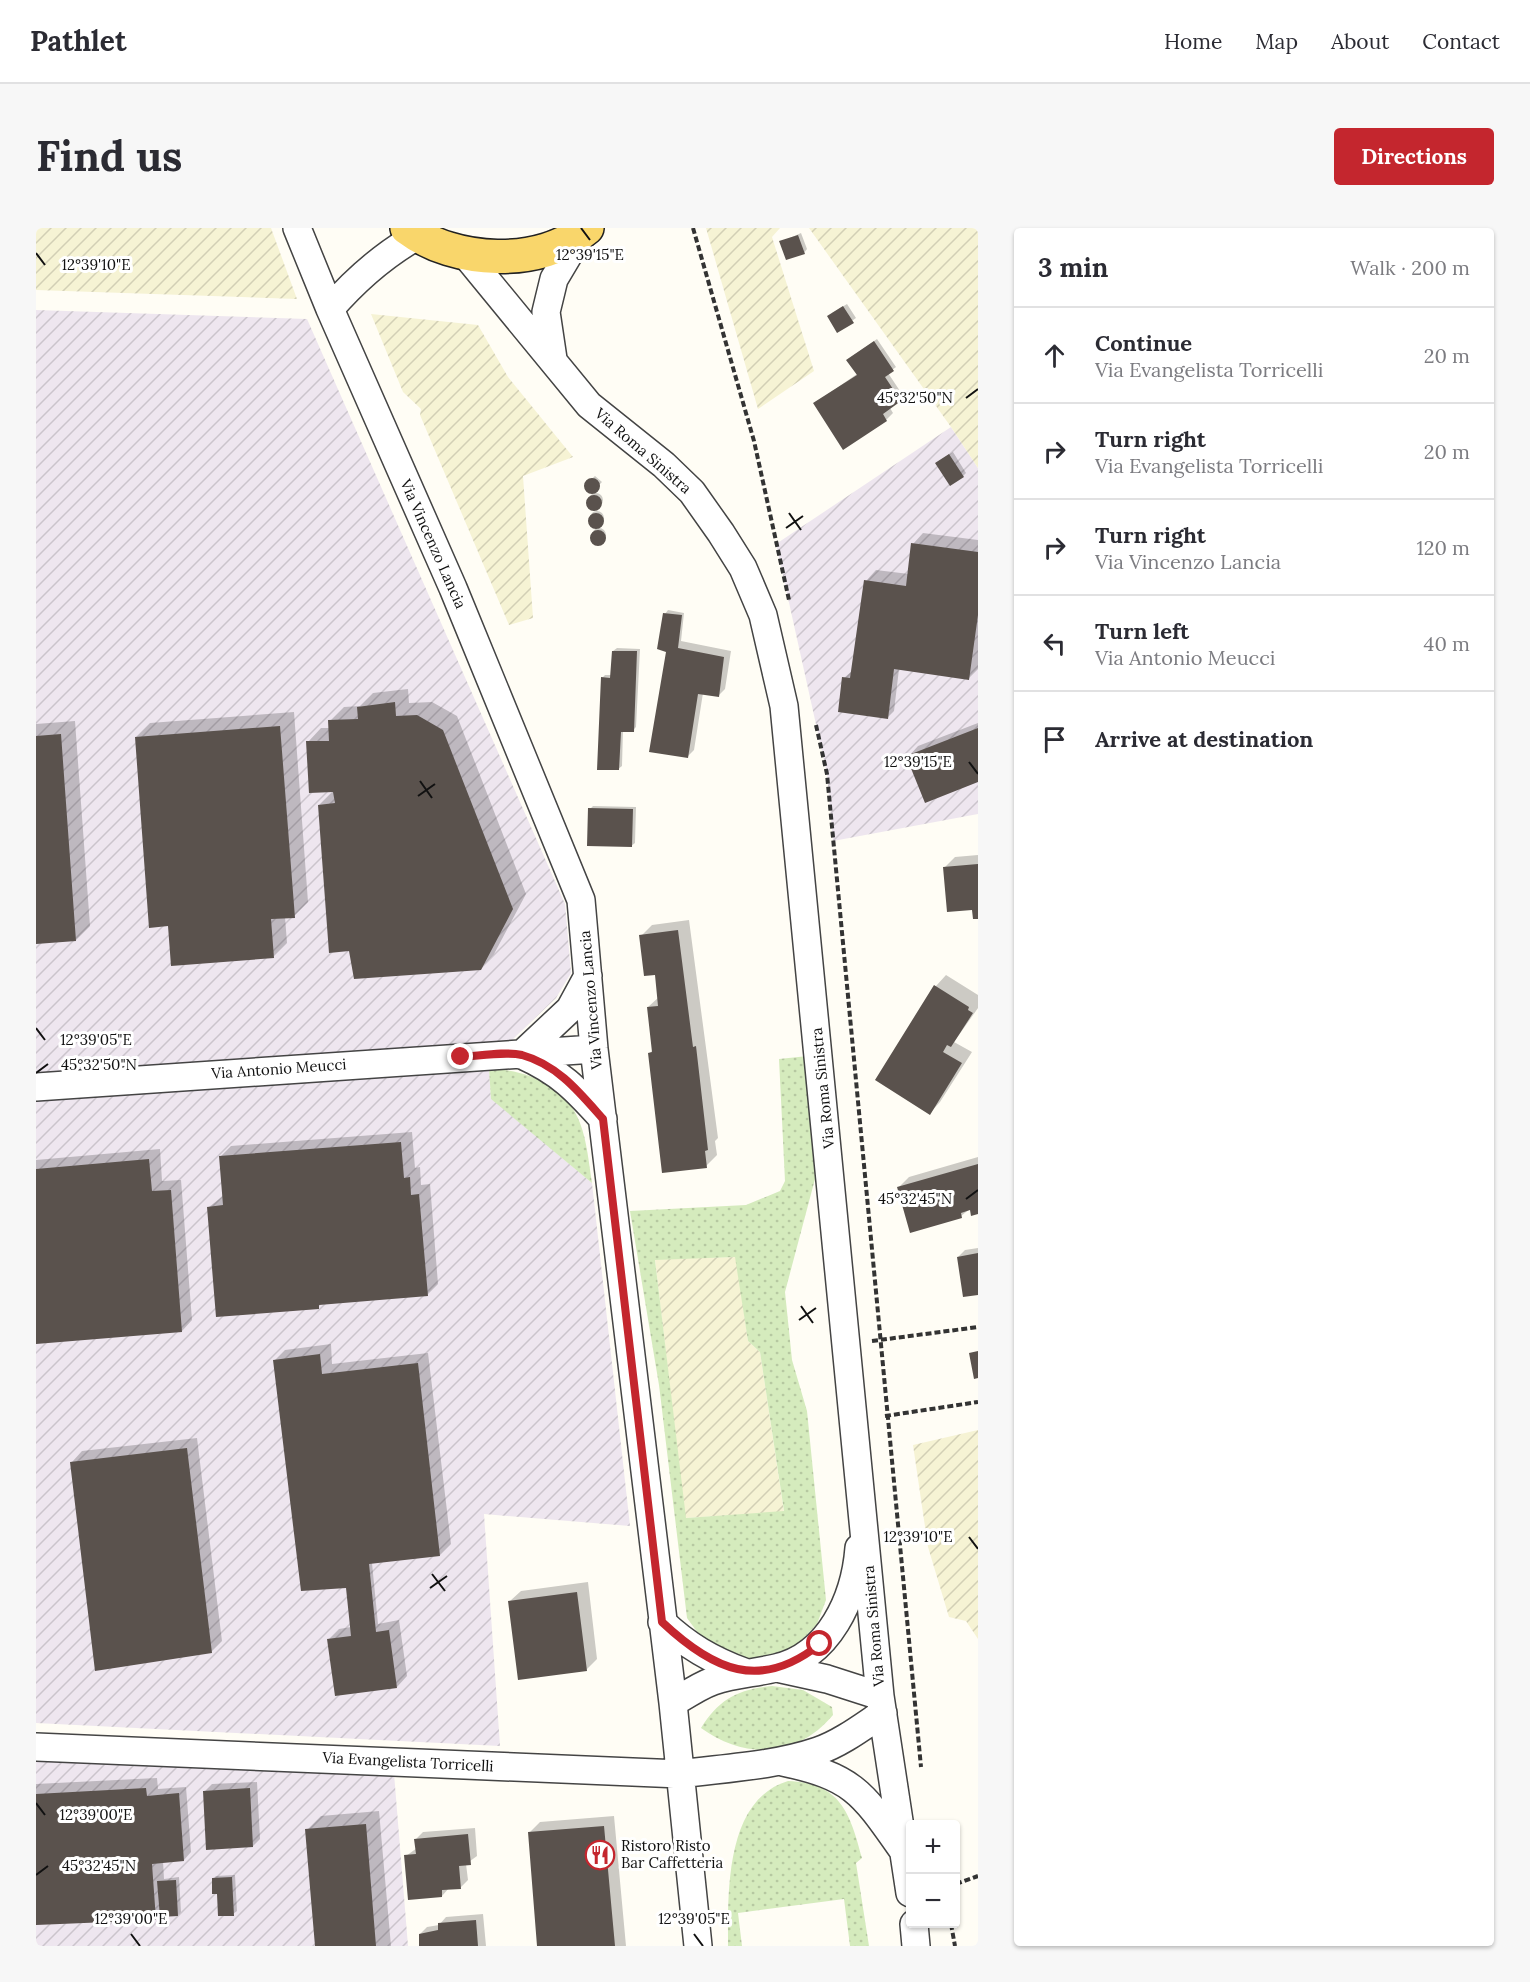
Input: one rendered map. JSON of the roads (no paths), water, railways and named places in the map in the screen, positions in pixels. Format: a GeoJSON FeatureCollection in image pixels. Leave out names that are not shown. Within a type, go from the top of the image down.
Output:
{"type":"FeatureCollection","features":[{"type":"Feature","properties":{"kind":"main road","name":"Via Roma Sinistra"},"geometry":{"type":"LineString","coordinates":[[412,232],[465,254],[505,257],[545,250],[584,230]]}},
{"type":"Feature","properties":{"kind":"street","name":"Via Vincenzo Lancia"},"geometry":{"type":"LineString","coordinates":[[297,228],[330,309],[453,588],[581,900],[594,1049],[673,1702],[698,1946]]}},
{"type":"Feature","properties":{"kind":"street","name":"Via Roma Sinistra"},"geometry":{"type":"LineString","coordinates":[[553,363],[546,312],[554,279],[584,230]]}},
{"type":"Feature","properties":{"kind":"street"},"geometry":{"type":"LineString","coordinates":[[330,309],[360,276],[412,232]]}},
{"type":"Feature","properties":{"kind":"street","name":"Via Roma Sinistra"},"geometry":{"type":"LineString","coordinates":[[465,254],[590,405],[664,465],[692,492],[743,568],[763,615],[784,706],[881,1705],[908,1874]]}},
{"type":"Feature","properties":{"kind":"street"},"geometry":{"type":"LineString","coordinates":[[521,1055],[570,1009],[588,976]]}},
{"type":"Feature","properties":{"kind":"street","name":"Via Antonio Meucci"},"geometry":{"type":"LineString","coordinates":[[36,1087],[594,1049]]}},
{"type":"Feature","properties":{"kind":"street","name":"Via Antonio Meucci"},"geometry":{"type":"LineString","coordinates":[[521,1055],[550,1067],[573,1085],[603,1119]]}},
{"type":"Feature","properties":{"kind":"street"},"geometry":{"type":"LineString","coordinates":[[673,1702],[710,1682],[744,1672],[777,1668],[803,1657],[820,1644],[837,1622],[849,1595],[858,1555],[862,1493]]}},
{"type":"Feature","properties":{"kind":"street"},"geometry":{"type":"LineString","coordinates":[[662,1622],[681,1640],[707,1658],[744,1672]]}},
{"type":"Feature","properties":{"kind":"street"},"geometry":{"type":"LineString","coordinates":[[777,1668],[826,1679],[881,1705]]}},
{"type":"Feature","properties":{"kind":"street","name":"Via Evangelista Torricelli"},"geometry":{"type":"LineString","coordinates":[[36,1747],[680,1774],[779,1761],[819,1751],[851,1734],[881,1705]]}},
{"type":"Feature","properties":{"kind":"street","name":"Via Evangelista Torricelli"},"geometry":{"type":"LineString","coordinates":[[779,1761],[818,1769],[843,1780],[862,1796],[905,1853]]}},
{"type":"Feature","properties":{"kind":"street"},"geometry":{"type":"LineString","coordinates":[[914,1928],[916,1946]]}},
{"type":"Feature","properties":{"kind":"place","name":"Ristoro Risto Bar Caffetteria"},"geometry":{"type":"Point","coordinates":[600,1855]}}]}
